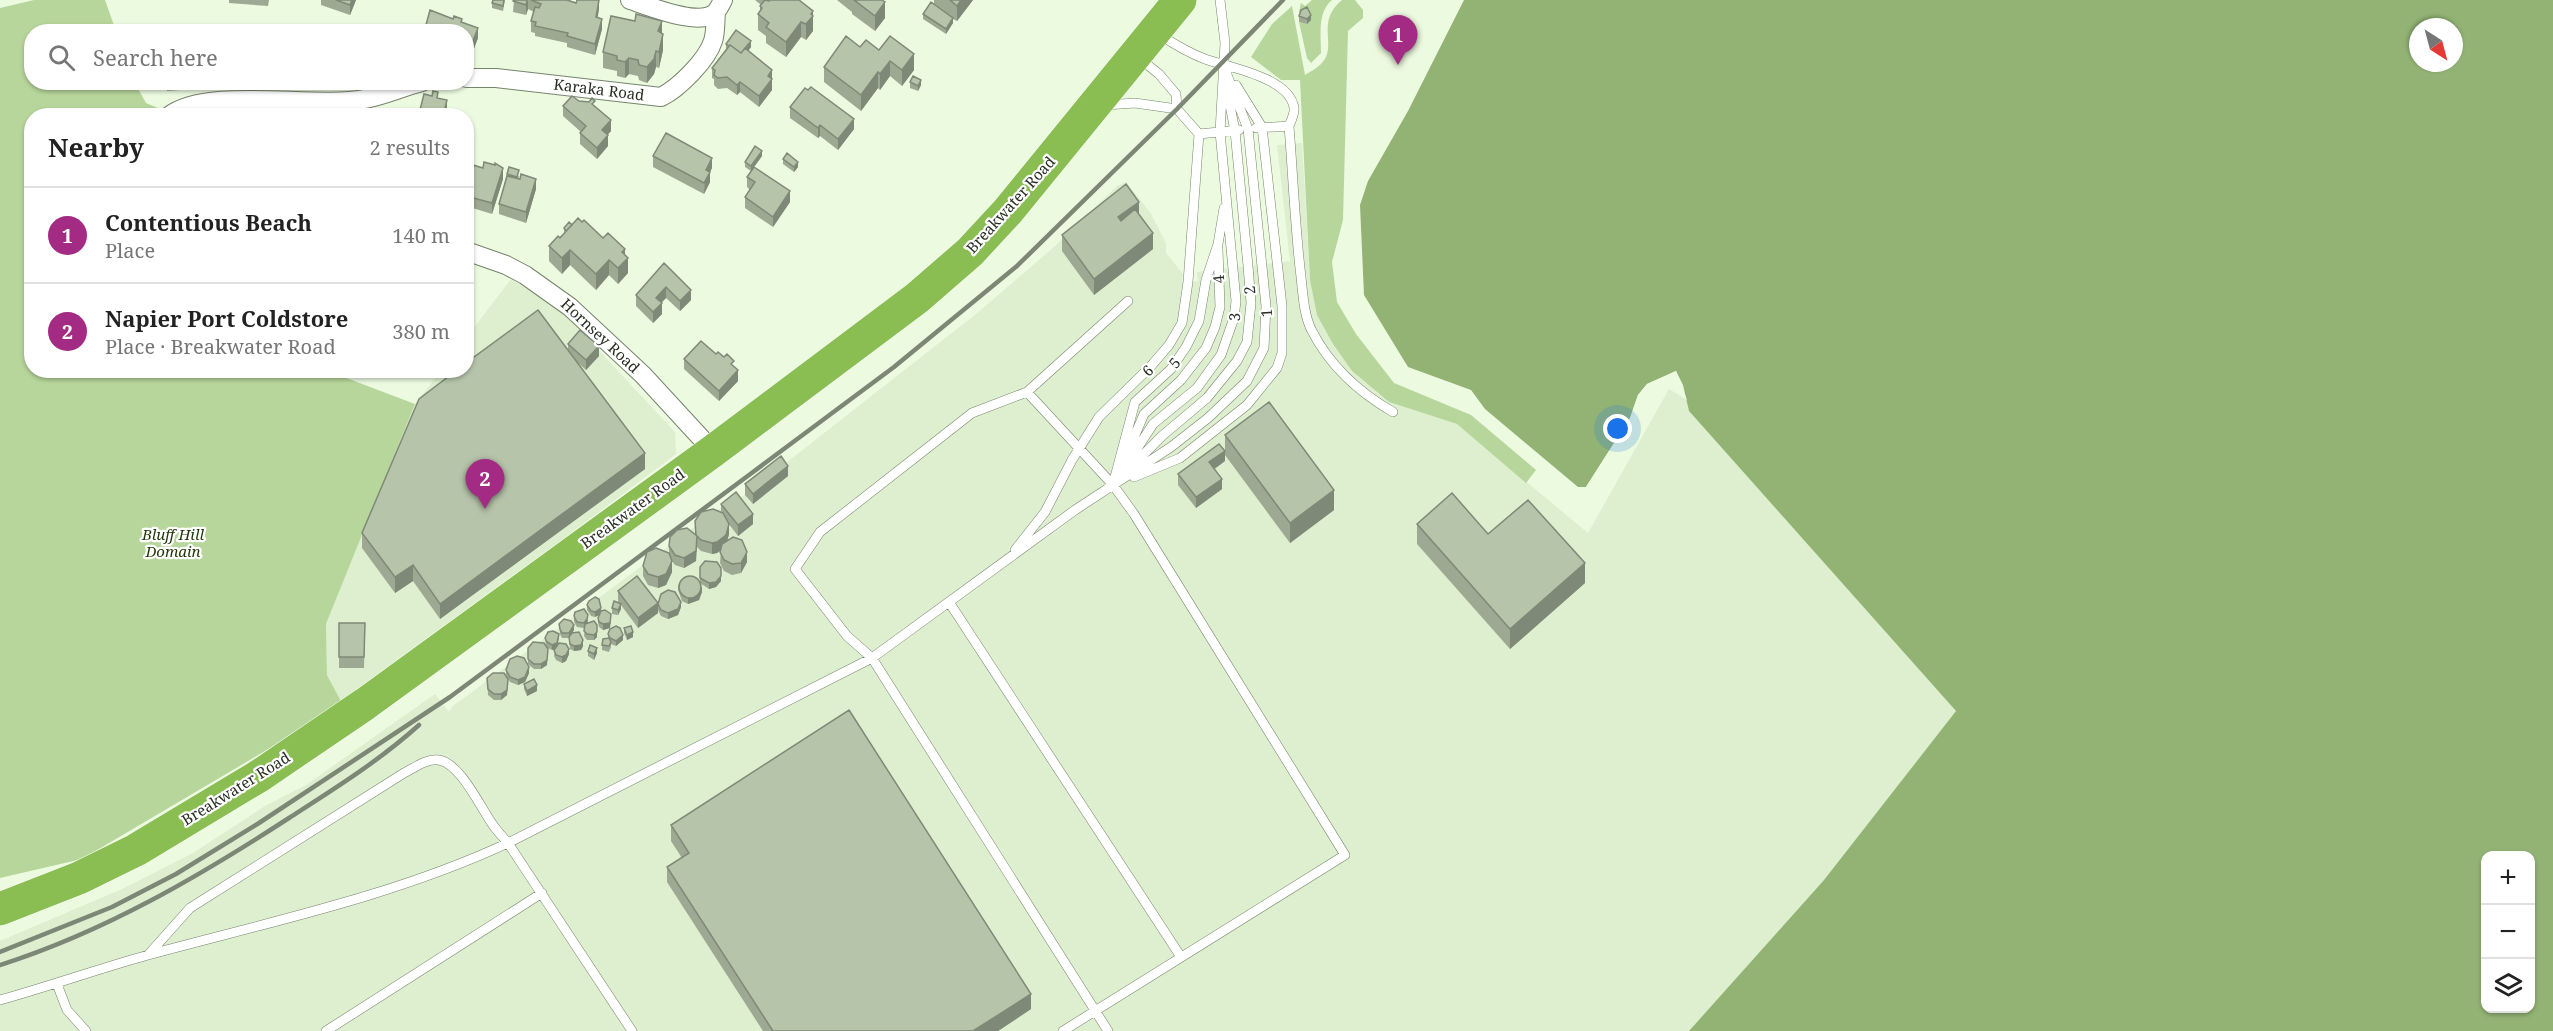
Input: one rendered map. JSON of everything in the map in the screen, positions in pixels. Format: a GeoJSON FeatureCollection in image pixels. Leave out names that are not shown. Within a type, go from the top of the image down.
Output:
{"type":"FeatureCollection","features":[{"type":"Feature","properties":{"kind":"highway","name":"Breakwater Road"},"geometry":{"type":"LineString","coordinates":[[0,909],[79,878],[136,850],[259,776],[346,718],[713,451],[917,298],[970,252],[1043,170],[1180,0]]}},
{"type":"Feature","properties":{"kind":"street"},"geometry":{"type":"LineString","coordinates":[[630,0],[689,17],[705,17],[719,6]]}},
{"type":"Feature","properties":{"kind":"street","name":"Karaka Road"},"geometry":{"type":"LineString","coordinates":[[474,78],[496,78],[661,97],[688,76],[709,50],[714,40],[719,6]]}},
{"type":"Feature","properties":{"kind":"street"},"geometry":{"type":"LineString","coordinates":[[181,108],[220,102],[364,99],[395,90]]}},
{"type":"Feature","properties":{"kind":"street","name":"Hornsey Road"},"geometry":{"type":"LineString","coordinates":[[474,254],[516,270],[549,290],[570,307],[642,375],[713,451]]}},
{"type":"Feature","properties":{"kind":"lane"},"geometry":{"type":"LineString","coordinates":[[1220,0],[1225,43],[1222,62]]}},
{"type":"Feature","properties":{"kind":"lane"},"geometry":{"type":"LineString","coordinates":[[1145,43],[1254,72],[1284,92],[1294,109],[1289,126],[1299,260],[1304,303],[1311,330],[1328,356],[1348,379],[1369,398],[1393,411]]}},
{"type":"Feature","properties":{"kind":"lane"},"geometry":{"type":"LineString","coordinates":[[1008,559],[1045,512],[1079,448],[1099,417],[1152,366],[1182,324],[1188,282],[1199,134],[1177,109],[1176,94],[1159,74],[1145,43]]}},
{"type":"Feature","properties":{"kind":"lane","name":"1"},"geometry":{"type":"LineString","coordinates":[[1113,485],[1180,458],[1248,405],[1277,368],[1282,353],[1284,333],[1282,306],[1262,128],[1222,62]]}},
{"type":"Feature","properties":{"kind":"lane","name":"2"},"geometry":{"type":"LineString","coordinates":[[1113,485],[1171,447],[1232,396],[1247,381],[1264,348],[1266,306],[1248,129],[1222,62]]}},
{"type":"Feature","properties":{"kind":"lane","name":"3"},"geometry":{"type":"LineString","coordinates":[[1113,485],[1162,436],[1207,398],[1237,361],[1247,342],[1251,303],[1234,131],[1222,62]]}},
{"type":"Feature","properties":{"kind":"lane","name":"4"},"geometry":{"type":"LineString","coordinates":[[1113,485],[1153,424],[1197,388],[1221,355],[1234,318],[1236,301],[1220,132],[1222,62]]}},
{"type":"Feature","properties":{"kind":"lane"},"geometry":{"type":"LineString","coordinates":[[1095,106],[1135,103],[1177,109]]}},
{"type":"Feature","properties":{"kind":"lane"},"geometry":{"type":"LineString","coordinates":[[1199,134],[1289,126]]}},
{"type":"Feature","properties":{"kind":"lane"},"geometry":{"type":"LineString","coordinates":[[1218,244],[1226,195]]}},
{"type":"Feature","properties":{"kind":"lane","name":"5"},"geometry":{"type":"LineString","coordinates":[[1113,485],[1144,414],[1181,380],[1206,348],[1215,327],[1220,306],[1218,244]]}},
{"type":"Feature","properties":{"kind":"lane","name":"6"},"geometry":{"type":"LineString","coordinates":[[1113,485],[1135,402],[1171,369],[1186,347],[1199,321],[1206,280],[1218,244]]}},
{"type":"Feature","properties":{"kind":"lane"},"geometry":{"type":"LineString","coordinates":[[1108,1031],[873,658],[847,636],[795,569],[820,532],[972,413],[1027,392],[1128,301]]}},
{"type":"Feature","properties":{"kind":"lane"},"geometry":{"type":"LineString","coordinates":[[1027,392],[1113,485],[1134,514],[1345,855],[1063,1031]]}},
{"type":"Feature","properties":{"kind":"lane"},"geometry":{"type":"LineString","coordinates":[[0,1000],[148,955],[402,885],[464,864],[873,658],[1113,485]]}},
{"type":"Feature","properties":{"kind":"lane"},"geometry":{"type":"LineString","coordinates":[[949,602],[1181,957]]}},
{"type":"Feature","properties":{"kind":"lane"},"geometry":{"type":"LineString","coordinates":[[148,955],[190,908],[424,762],[438,760],[450,765],[462,777],[494,827],[508,843],[542,893],[632,1031]]}},
{"type":"Feature","properties":{"kind":"lane"},"geometry":{"type":"LineString","coordinates":[[326,1031],[542,893]]}},
{"type":"Feature","properties":{"kind":"lane"},"geometry":{"type":"LineString","coordinates":[[57,984],[67,1010],[86,1031]]}},
{"type":"Feature","properties":{"kind":"shaded area"},"geometry":{"type":"Polygon","coordinates":[[[1464,0],[2553,0],[2553,1031],[1689,1031],[1824,880],[1956,711],[1689,411],[1683,385],[1676,371],[1647,384],[1638,395],[1630,418],[1586,487],[1578,487],[1485,409],[1471,390],[1408,367],[1364,295],[1360,205],[1368,181],[1408,111],[1464,0]]]}},
{"type":"Feature","properties":{"kind":"shaded area"},"geometry":{"type":"Polygon","coordinates":[[[1302,143],[1310,280],[1352,371],[1389,402],[1457,424],[1588,533],[1669,389],[1687,400],[1689,411],[1956,711],[1824,880],[1689,1031],[0,1031],[0,941],[122,889],[193,853],[265,806],[306,785],[435,694],[449,712],[453,706],[717,510],[745,495],[976,314],[1054,247],[1117,186],[1126,182],[1150,212],[1166,243],[1166,253],[1183,274],[1182,282],[1198,281],[1197,272],[1290,261],[1277,145],[1302,143]]]}},
{"type":"Feature","properties":{"kind":"shaded area"},"geometry":{"type":"Polygon","coordinates":[[[511,279],[561,310],[675,432],[676,454],[343,705],[327,675],[326,624],[415,404],[435,378],[474,378],[474,328],[511,279]]]}},
{"type":"Feature","properties":{"kind":"green space","name":"Bluff Hill Domain"},"geometry":{"type":"Polygon","coordinates":[[[34,0],[105,0],[114,24],[24,24],[24,90],[139,90],[146,103],[158,108],[24,108],[24,378],[346,378],[415,404],[326,624],[327,675],[343,705],[82,859],[0,878],[0,8],[34,0]]]}},
{"type":"Feature","properties":{"kind":"green space"},"geometry":{"type":"Polygon","coordinates":[[[1312,0],[1332,0],[1327,5],[1322,18],[1321,53],[1311,63],[1307,58],[1299,22],[1307,24],[1311,15],[1299,12],[1301,3],[1305,6],[1312,0]]]}},
{"type":"Feature","properties":{"kind":"green space"},"geometry":{"type":"Polygon","coordinates":[[[1342,0],[1355,0],[1363,10],[1363,18],[1348,31],[1343,220],[1332,262],[1337,302],[1356,334],[1394,383],[1471,415],[1536,470],[1526,483],[1457,424],[1389,402],[1352,371],[1333,344],[1317,315],[1310,280],[1300,80],[1281,80],[1251,57],[1272,24],[1292,6],[1305,75],[1321,64],[1326,57],[1329,17],[1342,0]]]}},
{"type":"Feature","properties":{"kind":"pier"},"geometry":{"type":"Polygon","coordinates":[[[1676,371],[1687,400],[1684,398],[1675,375],[1649,386],[1641,396],[1632,420],[1589,488],[1584,490],[1630,418],[1638,395],[1647,384],[1676,371]]]}},
{"type":"Feature","properties":{"kind":"building"},"geometry":{"type":"Polygon","coordinates":[[[336,0],[352,0],[350,5],[336,0]]]}},
{"type":"Feature","properties":{"kind":"building"},"geometry":{"type":"Polygon","coordinates":[[[493,0],[504,0],[503,6],[492,3],[493,0]]]}},
{"type":"Feature","properties":{"kind":"building"},"geometry":{"type":"Polygon","coordinates":[[[527,0],[526,5],[513,1],[527,0]]]}},
{"type":"Feature","properties":{"kind":"building"},"geometry":{"type":"Polygon","coordinates":[[[531,0],[567,0],[576,3],[577,0],[599,0],[596,17],[602,19],[595,44],[567,36],[568,33],[535,26],[536,22],[531,21],[535,7],[539,8],[541,4],[531,0]]]}},
{"type":"Feature","properties":{"kind":"building"},"geometry":{"type":"Polygon","coordinates":[[[765,0],[799,0],[813,11],[811,14],[813,16],[806,24],[801,22],[786,42],[766,27],[769,23],[758,14],[765,0]]]}},
{"type":"Feature","properties":{"kind":"building"},"geometry":{"type":"Polygon","coordinates":[[[854,0],[882,0],[885,2],[875,16],[854,0]]]}},
{"type":"Feature","properties":{"kind":"building"},"geometry":{"type":"Polygon","coordinates":[[[950,0],[961,0],[957,6],[950,0]]]}},
{"type":"Feature","properties":{"kind":"building"},"geometry":{"type":"Polygon","coordinates":[[[931,2],[953,18],[946,29],[923,14],[931,2]]]}},
{"type":"Feature","properties":{"kind":"building"},"geometry":{"type":"Polygon","coordinates":[[[1307,7],[1311,15],[1307,19],[1299,16],[1301,10],[1307,7]]]}},
{"type":"Feature","properties":{"kind":"building"},"geometry":{"type":"Polygon","coordinates":[[[430,10],[453,19],[454,16],[462,19],[461,22],[467,24],[426,24],[430,10]]]}},
{"type":"Feature","properties":{"kind":"building"},"geometry":{"type":"Polygon","coordinates":[[[636,14],[662,21],[658,31],[663,34],[659,52],[656,51],[654,59],[647,67],[639,65],[638,60],[629,58],[625,62],[617,60],[617,56],[603,52],[611,16],[635,21],[636,14]]]}},
{"type":"Feature","properties":{"kind":"building"},"geometry":{"type":"Polygon","coordinates":[[[474,27],[478,28],[474,38],[474,27]]]}},
{"type":"Feature","properties":{"kind":"building"},"geometry":{"type":"Polygon","coordinates":[[[736,30],[751,41],[741,53],[726,44],[736,30]]]}},
{"type":"Feature","properties":{"kind":"building"},"geometry":{"type":"Polygon","coordinates":[[[846,36],[860,47],[866,40],[879,50],[890,36],[914,54],[902,70],[890,61],[880,74],[878,72],[861,95],[824,67],[846,36]]]}},
{"type":"Feature","properties":{"kind":"building"},"geometry":{"type":"Polygon","coordinates":[[[730,45],[741,53],[745,48],[772,70],[768,76],[772,79],[759,96],[740,82],[737,85],[727,77],[718,78],[714,75],[715,70],[712,68],[730,45]]]}},
{"type":"Feature","properties":{"kind":"building"},"geometry":{"type":"Polygon","coordinates":[[[913,76],[921,80],[918,86],[910,82],[913,76]]]}},
{"type":"Feature","properties":{"kind":"building"},"geometry":{"type":"Polygon","coordinates":[[[811,87],[854,119],[838,139],[820,125],[818,128],[790,107],[805,88],[808,90],[811,87]]]}},
{"type":"Feature","properties":{"kind":"building"},"geometry":{"type":"Polygon","coordinates":[[[433,91],[438,92],[437,98],[447,100],[445,108],[420,108],[424,94],[432,96],[433,91]]]}},
{"type":"Feature","properties":{"kind":"building"},"geometry":{"type":"Polygon","coordinates":[[[572,96],[579,101],[589,102],[592,98],[595,101],[592,104],[611,120],[602,130],[608,135],[597,148],[580,133],[586,126],[563,106],[572,96]]]}},
{"type":"Feature","properties":{"kind":"building"},"geometry":{"type":"Polygon","coordinates":[[[666,133],[712,158],[706,170],[710,172],[704,183],[653,156],[666,133]]]}},
{"type":"Feature","properties":{"kind":"building"},"geometry":{"type":"Polygon","coordinates":[[[755,146],[762,151],[751,166],[745,162],[755,146]]]}},
{"type":"Feature","properties":{"kind":"building"},"geometry":{"type":"Polygon","coordinates":[[[787,153],[798,162],[794,167],[783,159],[787,153]]]}},
{"type":"Feature","properties":{"kind":"building"},"geometry":{"type":"Polygon","coordinates":[[[484,162],[495,165],[495,163],[503,168],[492,203],[474,198],[474,165],[483,168],[484,162]]]}},
{"type":"Feature","properties":{"kind":"building"},"geometry":{"type":"Polygon","coordinates":[[[509,167],[519,170],[517,177],[507,174],[509,167]]]}},
{"type":"Feature","properties":{"kind":"building"},"geometry":{"type":"Polygon","coordinates":[[[754,167],[790,191],[773,217],[745,197],[755,182],[747,177],[754,167]]]}},
{"type":"Feature","properties":{"kind":"building"},"geometry":{"type":"Polygon","coordinates":[[[521,174],[536,179],[526,212],[499,204],[507,176],[520,179],[521,174]]]}},
{"type":"Feature","properties":{"kind":"building"},"geometry":{"type":"Polygon","coordinates":[[[1126,184],[1139,202],[1118,217],[1121,221],[1135,209],[1153,233],[1094,279],[1062,235],[1126,184]]]}},
{"type":"Feature","properties":{"kind":"building"},"geometry":{"type":"Polygon","coordinates":[[[578,218],[582,222],[584,220],[603,238],[608,233],[625,249],[622,252],[628,258],[618,268],[609,260],[596,274],[570,250],[562,258],[549,246],[558,236],[560,238],[578,218]]]}},
{"type":"Feature","properties":{"kind":"building"},"geometry":{"type":"Polygon","coordinates":[[[569,222],[572,225],[566,231],[564,228],[569,222]]]}},
{"type":"Feature","properties":{"kind":"building"},"geometry":{"type":"Polygon","coordinates":[[[664,263],[691,290],[680,301],[666,287],[656,298],[662,303],[653,312],[636,295],[664,263]]]}},
{"type":"Feature","properties":{"kind":"building"},"geometry":{"type":"Polygon","coordinates":[[[538,310],[645,453],[440,604],[413,565],[395,577],[362,533],[419,399],[447,378],[474,378],[474,357],[538,310]]]}},
{"type":"Feature","properties":{"kind":"building"},"geometry":{"type":"Polygon","coordinates":[[[580,330],[599,346],[586,360],[568,344],[580,330]]]}},
{"type":"Feature","properties":{"kind":"building"},"geometry":{"type":"Polygon","coordinates":[[[701,341],[716,354],[718,352],[724,357],[727,354],[734,361],[731,364],[738,370],[719,391],[684,359],[701,341]]]}},
{"type":"Feature","properties":{"kind":"building"},"geometry":{"type":"Polygon","coordinates":[[[1269,402],[1334,490],[1290,523],[1225,435],[1269,402]]]}},
{"type":"Feature","properties":{"kind":"building"},"geometry":{"type":"Polygon","coordinates":[[[1219,444],[1225,451],[1209,462],[1222,479],[1196,497],[1178,474],[1219,444]]]}},
{"type":"Feature","properties":{"kind":"building"},"geometry":{"type":"Polygon","coordinates":[[[781,456],[788,466],[753,494],[745,484],[781,456]]]}},
{"type":"Feature","properties":{"kind":"building"},"geometry":{"type":"Polygon","coordinates":[[[736,492],[753,514],[738,525],[721,504],[736,492]]]}},
{"type":"Feature","properties":{"kind":"building"},"geometry":{"type":"Polygon","coordinates":[[[1452,493],[1488,534],[1528,500],[1585,563],[1510,629],[1417,524],[1452,493]]]}},
{"type":"Feature","properties":{"kind":"building"},"geometry":{"type":"Polygon","coordinates":[[[713,509],[723,513],[729,524],[726,535],[712,543],[701,540],[697,536],[696,551],[684,558],[675,555],[669,546],[670,537],[677,530],[687,528],[696,535],[695,521],[701,512],[713,509]]]}},
{"type":"Feature","properties":{"kind":"building"},"geometry":{"type":"Polygon","coordinates":[[[733,537],[742,540],[747,552],[741,563],[732,564],[724,560],[720,552],[722,544],[733,537]]]}},
{"type":"Feature","properties":{"kind":"building"},"geometry":{"type":"Polygon","coordinates":[[[656,548],[669,553],[672,561],[666,574],[658,577],[648,574],[643,566],[647,552],[656,548]]]}},
{"type":"Feature","properties":{"kind":"building"},"geometry":{"type":"Polygon","coordinates":[[[705,561],[717,562],[721,568],[721,576],[716,582],[709,583],[700,578],[700,567],[705,561]]]}},
{"type":"Feature","properties":{"kind":"building"},"geometry":{"type":"Polygon","coordinates":[[[637,576],[658,603],[638,618],[618,591],[637,576]]]}},
{"type":"Feature","properties":{"kind":"building"},"geometry":{"type":"Polygon","coordinates":[[[690,576],[698,579],[701,587],[698,595],[690,598],[682,595],[679,587],[682,579],[690,576]]]}},
{"type":"Feature","properties":{"kind":"building"},"geometry":{"type":"Polygon","coordinates":[[[668,590],[675,592],[681,602],[678,609],[668,613],[661,610],[658,604],[661,594],[668,590]]]}},
{"type":"Feature","properties":{"kind":"building"},"geometry":{"type":"Polygon","coordinates":[[[595,597],[599,599],[601,608],[595,612],[591,611],[587,605],[595,597]]]}},
{"type":"Feature","properties":{"kind":"building"},"geometry":{"type":"Polygon","coordinates":[[[614,601],[621,604],[618,610],[612,608],[614,601]]]}},
{"type":"Feature","properties":{"kind":"building"},"geometry":{"type":"Polygon","coordinates":[[[584,609],[588,615],[587,619],[584,623],[577,622],[575,612],[584,609]]]}},
{"type":"Feature","properties":{"kind":"building"},"geometry":{"type":"Polygon","coordinates":[[[605,610],[611,614],[610,623],[603,624],[598,618],[601,611],[605,610]]]}},
{"type":"Feature","properties":{"kind":"building"},"geometry":{"type":"Polygon","coordinates":[[[564,619],[571,621],[574,625],[569,633],[562,633],[560,629],[559,624],[564,619]]]}},
{"type":"Feature","properties":{"kind":"building"},"geometry":{"type":"Polygon","coordinates":[[[594,621],[597,625],[597,632],[594,635],[587,634],[584,631],[585,624],[594,621]]]}},
{"type":"Feature","properties":{"kind":"building"},"geometry":{"type":"Polygon","coordinates":[[[339,623],[365,623],[364,657],[339,657],[339,623]]]}},
{"type":"Feature","properties":{"kind":"building"},"geometry":{"type":"Polygon","coordinates":[[[616,626],[620,628],[623,635],[616,641],[608,634],[610,629],[616,626]]]}},
{"type":"Feature","properties":{"kind":"building"},"geometry":{"type":"Polygon","coordinates":[[[631,626],[633,632],[627,635],[624,628],[631,626]]]}},
{"type":"Feature","properties":{"kind":"building"},"geometry":{"type":"Polygon","coordinates":[[[553,631],[559,634],[557,643],[552,645],[545,638],[548,632],[553,631]]]}},
{"type":"Feature","properties":{"kind":"building"},"geometry":{"type":"Polygon","coordinates":[[[579,632],[583,640],[581,645],[570,644],[569,637],[572,633],[579,632]]]}},
{"type":"Feature","properties":{"kind":"building"},"geometry":{"type":"Polygon","coordinates":[[[609,638],[611,642],[609,646],[602,645],[603,639],[609,638]]]}},
{"type":"Feature","properties":{"kind":"building"},"geometry":{"type":"Polygon","coordinates":[[[533,642],[544,643],[548,649],[547,660],[541,664],[534,664],[528,659],[528,648],[533,642]]]}},
{"type":"Feature","properties":{"kind":"building"},"geometry":{"type":"Polygon","coordinates":[[[559,643],[566,644],[569,649],[562,657],[556,655],[554,650],[559,643]]]}},
{"type":"Feature","properties":{"kind":"building"},"geometry":{"type":"Polygon","coordinates":[[[590,645],[597,648],[594,654],[588,651],[590,645]]]}},
{"type":"Feature","properties":{"kind":"building"},"geometry":{"type":"Polygon","coordinates":[[[517,656],[524,658],[529,667],[525,677],[518,680],[510,677],[506,670],[510,659],[517,656]]]}},
{"type":"Feature","properties":{"kind":"building"},"geometry":{"type":"Polygon","coordinates":[[[493,673],[504,673],[508,679],[507,690],[501,694],[494,694],[488,689],[487,678],[493,673]]]}},
{"type":"Feature","properties":{"kind":"building"},"geometry":{"type":"Polygon","coordinates":[[[534,679],[537,685],[527,691],[524,684],[534,679]]]}},
{"type":"Feature","properties":{"kind":"building"},"geometry":{"type":"Polygon","coordinates":[[[849,710],[1031,994],[973,1031],[773,1031],[667,867],[689,853],[671,825],[849,710]]]}},
{"type":"Feature","properties":{"kind":"railway"},"geometry":{"type":"LineString","coordinates":[[0,952],[112,907],[176,874],[259,823],[450,697],[894,367],[1017,266],[1177,109],[1283,0]]}},
{"type":"Feature","properties":{"kind":"railway"},"geometry":{"type":"LineString","coordinates":[[0,965],[39,952],[113,920],[185,882],[255,840],[372,763],[419,725]]}},
{"type":"Feature","properties":{"kind":"place","name":"Contentious Beach"},"geometry":{"type":"Point","coordinates":[1398,65]}},
{"type":"Feature","properties":{"kind":"place","name":"Napier Port Coldstore"},"geometry":{"type":"Point","coordinates":[485,509]}}]}
